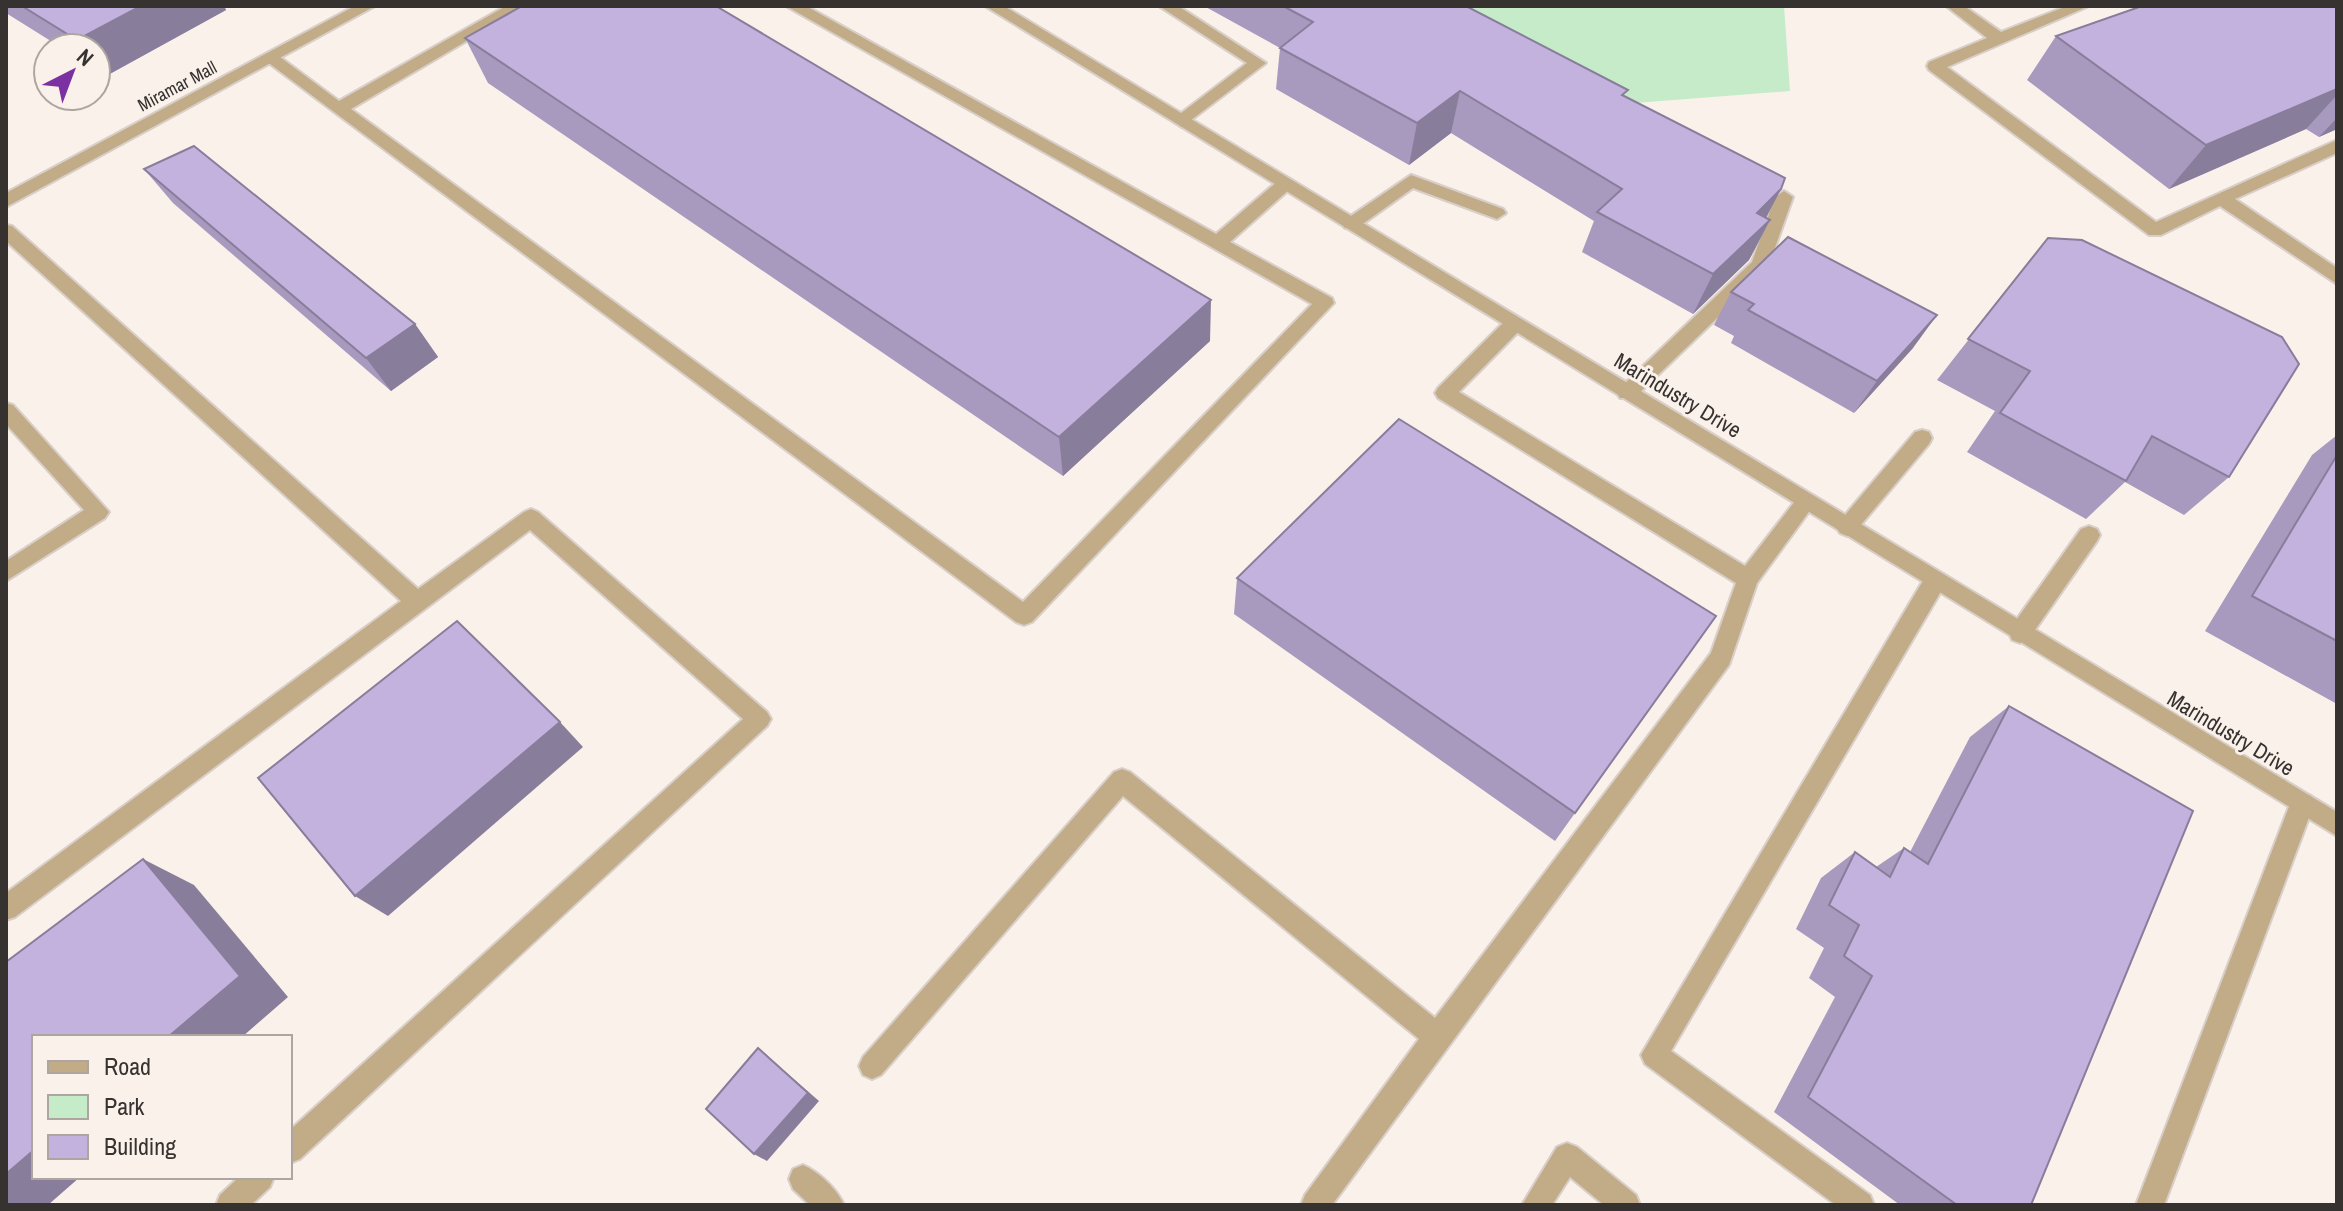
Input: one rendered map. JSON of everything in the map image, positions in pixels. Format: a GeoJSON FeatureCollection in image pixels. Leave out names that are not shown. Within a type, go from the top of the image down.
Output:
{"type":"FeatureCollection","features":[{"type":"Feature","properties":{"kind":"street","name":"Miramar Mall"},"geometry":{"type":"LineString","coordinates":[[6,201],[367,6]]}},
{"type":"Feature","properties":{"kind":"street"},"geometry":{"type":"LineString","coordinates":[[338,109],[518,6]]}},
{"type":"Feature","properties":{"kind":"street"},"geometry":{"type":"LineString","coordinates":[[270,58],[1024,615],[1325,303],[794,6]]}},
{"type":"Feature","properties":{"kind":"street","name":"Marindustry Drive"},"geometry":{"type":"LineString","coordinates":[[993,6],[2337,825]]}},
{"type":"Feature","properties":{"kind":"street"},"geometry":{"type":"LineString","coordinates":[[1167,6],[1258,63],[1182,121]]}},
{"type":"Feature","properties":{"kind":"street"},"geometry":{"type":"LineString","coordinates":[[1954,6],[1999,39]]}},
{"type":"Feature","properties":{"kind":"street"},"geometry":{"type":"LineString","coordinates":[[2081,6],[1935,66],[2155,230],[2337,146]]}},
{"type":"Feature","properties":{"kind":"street"},"geometry":{"type":"LineString","coordinates":[[1351,224],[1411,181],[1497,213]]}},
{"type":"Feature","properties":{"kind":"street"},"geometry":{"type":"LineString","coordinates":[[1217,243],[1285,184]]}},
{"type":"Feature","properties":{"kind":"street"},"geometry":{"type":"LineString","coordinates":[[1627,393],[1760,265],[1784,197]]}},
{"type":"Feature","properties":{"kind":"street"},"geometry":{"type":"LineString","coordinates":[[2221,198],[2337,277]]}},
{"type":"Feature","properties":{"kind":"street"},"geometry":{"type":"LineString","coordinates":[[6,231],[417,602]]}},
{"type":"Feature","properties":{"kind":"street"},"geometry":{"type":"LineString","coordinates":[[1514,324],[1445,393],[1748,579]]}},
{"type":"Feature","properties":{"kind":"street"},"geometry":{"type":"LineString","coordinates":[[6,411],[98,512],[6,572]]}},
{"type":"Feature","properties":{"kind":"street"},"geometry":{"type":"LineString","coordinates":[[1847,527],[1922,438]]}},
{"type":"Feature","properties":{"kind":"street"},"geometry":{"type":"LineString","coordinates":[[1315,1205],[1721,658],[1748,579],[1806,502]]}},
{"type":"Feature","properties":{"kind":"street"},"geometry":{"type":"LineString","coordinates":[[6,908],[531,518],[759,719],[292,1147]]}},
{"type":"Feature","properties":{"kind":"street"},"geometry":{"type":"LineString","coordinates":[[2020,633],[2089,535]]}},
{"type":"Feature","properties":{"kind":"street"},"geometry":{"type":"LineString","coordinates":[[1860,1205],[1654,1055],[1935,581]]}},
{"type":"Feature","properties":{"kind":"street"},"geometry":{"type":"LineString","coordinates":[[872,1066],[1122,780],[1437,1037]]}},
{"type":"Feature","properties":{"kind":"street"},"geometry":{"type":"LineString","coordinates":[[2150,1205],[2302,804]]}},
{"type":"Feature","properties":{"kind":"street"},"geometry":{"type":"LineString","coordinates":[[1536,1205],[1567,1157],[1626,1205]]}},
{"type":"Feature","properties":{"kind":"street"},"geometry":{"type":"LineString","coordinates":[[230,1205],[258,1179]]}},
{"type":"Feature","properties":{"kind":"street"},"geometry":{"type":"LineString","coordinates":[[803,1179],[830,1205]]}},
{"type":"Feature","properties":{"kind":"green space"},"geometry":{"type":"Polygon","coordinates":[[[1400,6],[1784,6],[1790,91],[1596,106],[1400,6]]]}},
{"type":"Feature","properties":{"kind":"building"},"geometry":{"type":"Polygon","coordinates":[[[22,6],[141,6],[92,32],[64,32],[22,6]]]}},
{"type":"Feature","properties":{"kind":"building"},"geometry":{"type":"Polygon","coordinates":[[[522,6],[716,6],[1211,300],[1059,437],[465,38],[522,6]]]}},
{"type":"Feature","properties":{"kind":"building"},"geometry":{"type":"Polygon","coordinates":[[[1283,6],[1466,6],[1628,90],[1622,95],[1785,178],[1781,189],[1757,213],[1770,220],[1713,274],[1597,212],[1622,189],[1460,91],[1417,123],[1280,48],[1313,22],[1283,6]]]}},
{"type":"Feature","properties":{"kind":"building"},"geometry":{"type":"Polygon","coordinates":[[[2142,6],[2337,6],[2337,89],[2206,145],[2056,36],[2142,6]]]}},
{"type":"Feature","properties":{"kind":"building"},"geometry":{"type":"Polygon","coordinates":[[[194,146],[415,324],[366,358],[144,169],[194,146]]]}},
{"type":"Feature","properties":{"kind":"building"},"geometry":{"type":"Polygon","coordinates":[[[1788,237],[1937,315],[1877,381],[1748,310],[1754,304],[1731,292],[1788,237]]]}},
{"type":"Feature","properties":{"kind":"building"},"geometry":{"type":"Polygon","coordinates":[[[2048,238],[2082,240],[2282,337],[2299,364],[2229,477],[2152,436],[2126,481],[2000,413],[2030,371],[1968,339],[2048,238]]]}},
{"type":"Feature","properties":{"kind":"building"},"geometry":{"type":"Polygon","coordinates":[[[1399,419],[1716,616],[1575,813],[1237,578],[1399,419]]]}},
{"type":"Feature","properties":{"kind":"building"},"geometry":{"type":"Polygon","coordinates":[[[2337,455],[2337,641],[2252,596],[2337,455]]]}},
{"type":"Feature","properties":{"kind":"building"},"geometry":{"type":"Polygon","coordinates":[[[457,621],[560,722],[355,896],[258,778],[457,621]]]}},
{"type":"Feature","properties":{"kind":"building"},"geometry":{"type":"Polygon","coordinates":[[[2009,706],[2193,811],[2031,1205],[1957,1205],[1808,1097],[1872,976],[1844,956],[1859,925],[1829,905],[1855,852],[1890,877],[1904,848],[1928,864],[2009,706]]]}},
{"type":"Feature","properties":{"kind":"building"},"geometry":{"type":"Polygon","coordinates":[[[143,859],[240,976],[170,1035],[32,1035],[32,1152],[6,1174],[6,962],[143,859]]]}},
{"type":"Feature","properties":{"kind":"building"},"geometry":{"type":"Polygon","coordinates":[[[758,1048],[808,1093],[754,1154],[706,1109],[758,1048]]]}}]}
